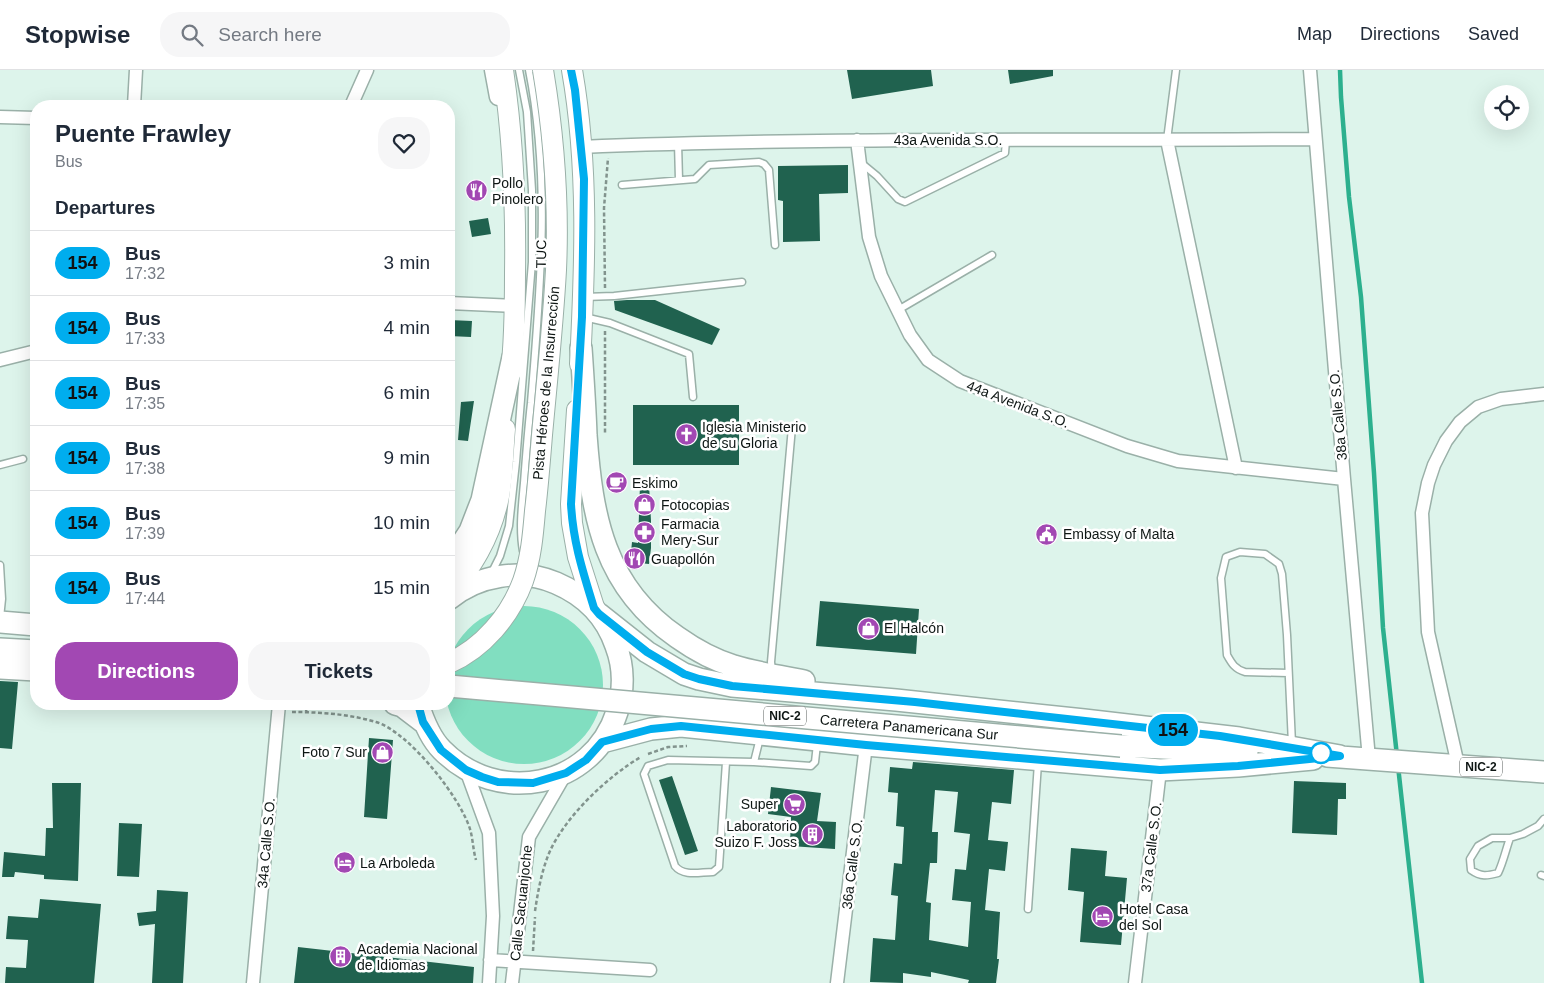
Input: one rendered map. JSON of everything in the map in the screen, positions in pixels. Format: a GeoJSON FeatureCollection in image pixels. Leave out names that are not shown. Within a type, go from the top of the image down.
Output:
{"type":"FeatureCollection","features":[{"type":"Feature","properties":{"kind":"highway"},"geometry":{"type":"LineString","coordinates":[[581,348],[591,488],[601,535],[625,586],[650,616],[663,628],[695,650],[772,682]]}},
{"type":"Feature","properties":{"kind":"highway"},"geometry":{"type":"LineString","coordinates":[[455,554],[470,531],[482,500],[513,357]]}},
{"type":"Feature","properties":{"kind":"highway","name":"NIC-2"},"geometry":{"type":"LineString","coordinates":[[421,713],[441,750],[466,770],[498,782],[533,783],[566,773],[586,760],[602,742],[613,723],[620,701],[622,678],[620,655],[612,633],[597,611],[571,589],[544,578],[516,575],[485,580],[455,594]]}},
{"type":"Feature","properties":{"kind":"highway","name":"Carretera Panamericana Sur"},"geometry":{"type":"LineString","coordinates":[[597,611],[647,652],[684,674],[732,686],[772,682],[896,700],[1239,738],[1340,756]]}},
{"type":"Feature","properties":{"kind":"highway"},"geometry":{"type":"LineString","coordinates":[[0,621],[30,624]]}},
{"type":"Feature","properties":{"kind":"highway"},"geometry":{"type":"LineString","coordinates":[[0,649],[30,652]]}},
{"type":"Feature","properties":{"kind":"highway"},"geometry":{"type":"LineString","coordinates":[[0,668],[30,670]]}},
{"type":"Feature","properties":{"kind":"highway","name":"Carretera Panamericana Sur"},"geometry":{"type":"LineString","coordinates":[[455,687],[1121,746],[1340,756],[1544,772]]}},
{"type":"Feature","properties":{"kind":"highway","name":"Carretera Panamericana Sur"},"geometry":{"type":"LineString","coordinates":[[602,742],[651,729],[681,726],[818,741],[1160,770],[1238,766],[1340,756]]}},
{"type":"Feature","properties":{"kind":"main road"},"geometry":{"type":"LineString","coordinates":[[455,589],[476,558],[488,532],[498,500],[513,357],[516,232],[509,112],[503,70]]}},
{"type":"Feature","properties":{"kind":"main road","name":"Pista Héroes de la Insurrección"},"geometry":{"type":"LineString","coordinates":[[455,659],[484,639],[500,622],[518,592],[527,570],[530,555],[556,270],[554,167],[543,70]]}},
{"type":"Feature","properties":{"kind":"main road","name":"Pista Héroes de la Insurrección"},"geometry":{"type":"LineString","coordinates":[[572,70],[584,179],[583,307],[571,504],[578,557],[597,611]]}},
{"type":"Feature","properties":{"kind":"street"},"geometry":{"type":"LineString","coordinates":[[134,100],[136,70]]}},
{"type":"Feature","properties":{"kind":"street"},"geometry":{"type":"LineString","coordinates":[[354,100],[367,70]]}},
{"type":"Feature","properties":{"kind":"street"},"geometry":{"type":"LineString","coordinates":[[492,70],[514,185]]}},
{"type":"Feature","properties":{"kind":"street","name":"38a Calle S.O."},"geometry":{"type":"LineString","coordinates":[[1310,70],[1344,480],[1375,759]]}},
{"type":"Feature","properties":{"kind":"street"},"geometry":{"type":"LineString","coordinates":[[0,116],[30,118]]}},
{"type":"Feature","properties":{"kind":"street","name":"43a Avenida S.O."},"geometry":{"type":"LineString","coordinates":[[581,147],[678,142],[857,140],[1315,139]]}},
{"type":"Feature","properties":{"kind":"street","name":"44a Avenida S.O."},"geometry":{"type":"LineString","coordinates":[[857,140],[869,237],[881,276],[910,334],[928,360],[960,382],[1127,446],[1178,461],[1344,480]]}},
{"type":"Feature","properties":{"kind":"street"},"geometry":{"type":"LineString","coordinates":[[1166,140],[1236,468]]}},
{"type":"Feature","properties":{"kind":"street"},"geometry":{"type":"LineString","coordinates":[[455,302],[515,306]]}},
{"type":"Feature","properties":{"kind":"street"},"geometry":{"type":"LineString","coordinates":[[0,360],[30,352]]}},
{"type":"Feature","properties":{"kind":"street"},"geometry":{"type":"LineString","coordinates":[[1458,765],[1428,632],[1422,513],[1428,483],[1434,465],[1446,442],[1460,422],[1478,407],[1501,399],[1544,394]]}},
{"type":"Feature","properties":{"kind":"street","name":"34a Calle S.O."},"geometry":{"type":"LineString","coordinates":[[253,983],[278,710]]}},
{"type":"Feature","properties":{"kind":"street","name":"36a Calle S.O."},"geometry":{"type":"LineString","coordinates":[[837,983],[866,745]]}},
{"type":"Feature","properties":{"kind":"street","name":"Calle Sacuanjoche"},"geometry":{"type":"LineString","coordinates":[[466,770],[489,833],[493,916],[489,983]]}},
{"type":"Feature","properties":{"kind":"street","name":"37a Calle S.O."},"geometry":{"type":"LineString","coordinates":[[1135,983],[1160,770]]}},
{"type":"Feature","properties":{"kind":"street","name":"Calle Sacuanjoche"},"geometry":{"type":"LineString","coordinates":[[512,983],[529,837],[566,773]]}},
{"type":"Feature","properties":{"kind":"street"},"geometry":{"type":"LineString","coordinates":[[490,960],[650,970]]}},
{"type":"Feature","properties":{"kind":"lane","name":"TUC"},"geometry":{"type":"LineString","coordinates":[[485,580],[491,574],[500,556],[509,526],[532,262],[532,180],[527,112],[519,70]]}},
{"type":"Feature","properties":{"kind":"lane","name":"TUC"},"geometry":{"type":"LineString","coordinates":[[529,70],[538,129],[540,158],[541,247],[540,292],[522,500],[521,541],[524,559],[530,568],[544,578]]}},
{"type":"Feature","properties":{"kind":"lane"},"geometry":{"type":"LineString","coordinates":[[1166,140],[1176,70]]}},
{"type":"Feature","properties":{"kind":"lane"},"geometry":{"type":"LineString","coordinates":[[859,161],[877,176],[898,199],[905,202],[1005,153],[1006,140]]}},
{"type":"Feature","properties":{"kind":"lane"},"geometry":{"type":"LineString","coordinates":[[678,142],[679,180]]}},
{"type":"Feature","properties":{"kind":"lane"},"geometry":{"type":"LineString","coordinates":[[622,185],[696,179],[709,165],[759,162],[764,164],[769,170],[775,245]]}},
{"type":"Feature","properties":{"kind":"lane"},"geometry":{"type":"LineString","coordinates":[[898,310],[992,255]]}},
{"type":"Feature","properties":{"kind":"lane"},"geometry":{"type":"LineString","coordinates":[[692,397],[689,354],[605,322],[583,307],[605,296],[742,282]]}},
{"type":"Feature","properties":{"kind":"lane"},"geometry":{"type":"LineString","coordinates":[[772,682],[771,662],[792,427]]}},
{"type":"Feature","properties":{"kind":"lane"},"geometry":{"type":"LineString","coordinates":[[0,465],[23,459]]}},
{"type":"Feature","properties":{"kind":"lane"},"geometry":{"type":"LineString","coordinates":[[1288,673],[1245,672],[1233,666],[1227,655],[1221,578],[1226,557],[1240,552],[1265,554],[1279,564],[1282,574],[1287,636],[1292,748]]}},
{"type":"Feature","properties":{"kind":"lane"},"geometry":{"type":"LineString","coordinates":[[0,565],[2,599],[0,621]]}},
{"type":"Feature","properties":{"kind":"lane"},"geometry":{"type":"LineString","coordinates":[[754,762],[760,735]]}},
{"type":"Feature","properties":{"kind":"lane"},"geometry":{"type":"LineString","coordinates":[[726,762],[719,866],[713,872],[684,873],[679,871],[675,866],[644,774],[648,766],[668,760],[754,762],[811,766],[815,762],[818,741]]}},
{"type":"Feature","properties":{"kind":"lane"},"geometry":{"type":"LineString","coordinates":[[1028,909],[1038,759]]}},
{"type":"Feature","properties":{"kind":"lane"},"geometry":{"type":"LineString","coordinates":[[1510,838],[1503,855],[1502,866],[1498,873],[1488,876],[1479,875],[1472,870],[1470,859],[1478,846],[1492,838],[1510,838],[1523,834],[1538,826],[1544,819]]}},
{"type":"Feature","properties":{"kind":"path"},"geometry":{"type":"LineString","coordinates":[[605,296],[604,208],[609,146]]}},
{"type":"Feature","properties":{"kind":"path"},"geometry":{"type":"LineString","coordinates":[[605,322],[605,444]]}},
{"type":"Feature","properties":{"kind":"path"},"geometry":{"type":"LineString","coordinates":[[306,710],[306,712],[353,716],[376,722],[402,736],[416,749],[460,806],[470,829],[476,861]]}},
{"type":"Feature","properties":{"kind":"path"},"geometry":{"type":"LineString","coordinates":[[533,962],[534,917],[538,889],[550,851],[578,810],[627,765],[645,755],[668,747],[696,745]]}},
{"type":"Feature","properties":{"kind":"green space"},"geometry":{"type":"Polygon","coordinates":[[[509,607],[539,607],[568,619],[590,641],[600,662],[603,677],[603,693],[600,708],[590,729],[568,751],[539,763],[509,763],[480,751],[458,729],[449,710],[455,710],[455,646],[458,641],[480,619],[509,607]]]}},
{"type":"Feature","properties":{"kind":"building"},"geometry":{"type":"Polygon","coordinates":[[[847,70],[931,70],[933,86],[852,99],[847,70]]]}},
{"type":"Feature","properties":{"kind":"building"},"geometry":{"type":"Polygon","coordinates":[[[1008,70],[1053,70],[1053,76],[1010,84],[1008,70]]]}},
{"type":"Feature","properties":{"kind":"building"},"geometry":{"type":"Polygon","coordinates":[[[848,165],[848,193],[819,194],[820,241],[783,242],[783,201],[778,200],[778,166],[848,165]]]}},
{"type":"Feature","properties":{"kind":"building","name":"Pollo Pinolero"},"geometry":{"type":"Polygon","coordinates":[[[482,184],[483,197],[470,198],[468,185],[482,184]]]}},
{"type":"Feature","properties":{"kind":"building"},"geometry":{"type":"Polygon","coordinates":[[[488,218],[491,234],[472,237],[469,221],[488,218]]]}},
{"type":"Feature","properties":{"kind":"building"},"geometry":{"type":"Polygon","coordinates":[[[655,300],[720,329],[712,345],[615,310],[614,301],[655,300]]]}},
{"type":"Feature","properties":{"kind":"building"},"geometry":{"type":"Polygon","coordinates":[[[455,320],[472,321],[471,337],[455,336],[455,320]]]}},
{"type":"Feature","properties":{"kind":"building"},"geometry":{"type":"Polygon","coordinates":[[[474,401],[468,441],[458,440],[461,402],[474,401]]]}},
{"type":"Feature","properties":{"kind":"building","name":"Iglesia Ministerio de su Gloria"},"geometry":{"type":"Polygon","coordinates":[[[633,405],[739,405],[739,465],[633,465],[633,405]]]}},
{"type":"Feature","properties":{"kind":"building","name":"Eskimo"},"geometry":{"type":"Polygon","coordinates":[[[608,476],[623,476],[623,490],[608,490],[608,476]]]}},
{"type":"Feature","properties":{"kind":"building"},"geometry":{"type":"Polygon","coordinates":[[[640,484],[649,484],[651,548],[649,564],[630,562],[632,542],[638,543],[640,484]]]}},
{"type":"Feature","properties":{"kind":"building","name":"El Halcón"},"geometry":{"type":"Polygon","coordinates":[[[820,601],[919,609],[916,654],[816,646],[820,601]]]}},
{"type":"Feature","properties":{"kind":"building"},"geometry":{"type":"Polygon","coordinates":[[[0,681],[18,682],[12,749],[0,748],[0,681]]]}},
{"type":"Feature","properties":{"kind":"building"},"geometry":{"type":"Polygon","coordinates":[[[369,738],[393,740],[387,819],[364,817],[369,738]]]}},
{"type":"Feature","properties":{"kind":"building"},"geometry":{"type":"Polygon","coordinates":[[[913,762],[1014,770],[1011,804],[992,802],[988,840],[1008,842],[1005,871],[989,869],[985,910],[1000,912],[997,959],[999,959],[996,983],[968,983],[969,980],[931,972],[931,977],[903,973],[903,983],[870,982],[873,938],[895,940],[898,896],[891,895],[894,863],[902,864],[904,827],[896,826],[898,793],[888,792],[890,767],[912,769],[913,762]],[[935,790],[932,832],[938,832],[937,863],[930,863],[926,902],[931,903],[929,940],[968,947],[971,902],[952,900],[955,869],[966,870],[970,834],[954,832],[958,792],[935,790]]]}},
{"type":"Feature","properties":{"kind":"building"},"geometry":{"type":"Polygon","coordinates":[[[672,776],[698,851],[685,855],[659,780],[672,776]]]}},
{"type":"Feature","properties":{"kind":"building"},"geometry":{"type":"Polygon","coordinates":[[[1294,781],[1346,783],[1346,799],[1338,799],[1337,835],[1292,833],[1294,781]]]}},
{"type":"Feature","properties":{"kind":"building"},"geometry":{"type":"Polygon","coordinates":[[[52,783],[81,783],[78,881],[44,879],[44,875],[15,872],[14,877],[2,877],[4,852],[45,856],[46,828],[53,828],[52,783]]]}},
{"type":"Feature","properties":{"kind":"building"},"geometry":{"type":"Polygon","coordinates":[[[771,787],[821,793],[817,821],[836,822],[835,849],[790,846],[791,817],[768,814],[771,787]]]}},
{"type":"Feature","properties":{"kind":"building"},"geometry":{"type":"Polygon","coordinates":[[[119,823],[142,824],[139,877],[117,876],[119,823]]]}},
{"type":"Feature","properties":{"kind":"building","name":"Hotel Casa del Sol"},"geometry":{"type":"Polygon","coordinates":[[[1071,848],[1107,851],[1105,876],[1127,878],[1121,945],[1080,942],[1084,892],[1068,890],[1071,848]]]}},
{"type":"Feature","properties":{"kind":"building"},"geometry":{"type":"Polygon","coordinates":[[[157,890],[188,892],[183,983],[152,983],[155,924],[139,926],[137,913],[156,911],[157,890]]]}},
{"type":"Feature","properties":{"kind":"building"},"geometry":{"type":"Polygon","coordinates":[[[40,899],[101,904],[94,983],[5,983],[6,967],[26,968],[28,940],[6,939],[8,916],[38,918],[40,899]]]}},
{"type":"Feature","properties":{"kind":"building","name":"Academia Nacional de Idiomas"},"geometry":{"type":"Polygon","coordinates":[[[298,947],[474,967],[473,983],[294,983],[298,947]]]}},
{"type":"Feature","properties":{"kind":"waterway"},"geometry":{"type":"LineString","coordinates":[[1340,70],[1349,197],[1361,297],[1383,628],[1397,756]]}},
{"type":"Feature","properties":{"kind":"waterway"},"geometry":{"type":"LineString","coordinates":[[1398,766],[1422,983]]}},
{"type":"Feature","properties":{"kind":"bus line","name":"154"},"geometry":{"type":"LineString","coordinates":[[420,710],[423,722],[441,750],[466,770],[498,782],[533,783],[566,773],[586,760],[602,742],[651,729],[681,726],[866,745],[1160,770],[1238,766],[1340,756],[1239,738],[1084,720],[915,702],[732,686],[684,674],[647,652],[599,614],[594,608],[578,557],[571,504],[582,317],[584,179],[575,90],[571,70]]}},
{"type":"Feature","properties":{"kind":"place","name":"Pollo Pinolero"},"geometry":{"type":"Point","coordinates":[476,191]}},
{"type":"Feature","properties":{"kind":"place","name":"Iglesia Ministerio de su Gloria"},"geometry":{"type":"Point","coordinates":[686,435]}},
{"type":"Feature","properties":{"kind":"place","name":"Eskimo"},"geometry":{"type":"Point","coordinates":[616,483]}},
{"type":"Feature","properties":{"kind":"place","name":"Fotocopias"},"geometry":{"type":"Point","coordinates":[645,505]}},
{"type":"Feature","properties":{"kind":"place","name":"Farmacia Mery-Sur"},"geometry":{"type":"Point","coordinates":[645,532]}},
{"type":"Feature","properties":{"kind":"place","name":"Embassy of Malta"},"geometry":{"type":"Point","coordinates":[1047,534]}},
{"type":"Feature","properties":{"kind":"place","name":"Guapollón"},"geometry":{"type":"Point","coordinates":[635,559]}},
{"type":"Feature","properties":{"kind":"place","name":"El Halcón"},"geometry":{"type":"Point","coordinates":[868,628]}},
{"type":"Feature","properties":{"kind":"place","name":"Foto 7 Sur"},"geometry":{"type":"Point","coordinates":[383,752]}},
{"type":"Feature","properties":{"kind":"place","name":"Super"},"geometry":{"type":"Point","coordinates":[794,804]}},
{"type":"Feature","properties":{"kind":"place","name":"Laboratorio Suizo F. Joss"},"geometry":{"type":"Point","coordinates":[813,834]}},
{"type":"Feature","properties":{"kind":"place","name":"La Arboleda"},"geometry":{"type":"Point","coordinates":[344,863]}},
{"type":"Feature","properties":{"kind":"place","name":"Hotel Casa del Sol"},"geometry":{"type":"Point","coordinates":[1103,917]}},
{"type":"Feature","properties":{"kind":"place","name":"Academia Nacional de Idiomas"},"geometry":{"type":"Point","coordinates":[341,957]}}]}
